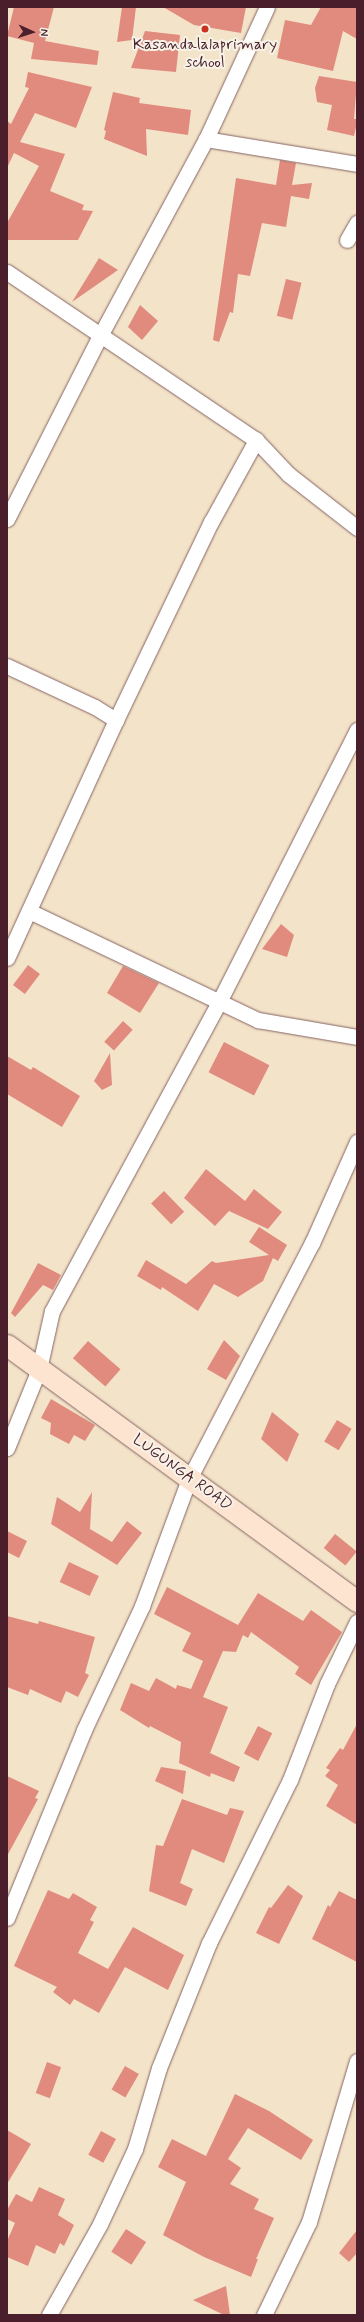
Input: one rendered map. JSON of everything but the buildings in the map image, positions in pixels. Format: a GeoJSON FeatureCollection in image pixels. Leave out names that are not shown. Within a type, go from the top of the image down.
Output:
{"type":"FeatureCollection","features":[{"type":"Feature","properties":{"kind":"street"},"geometry":{"type":"LineString","coordinates":[[7,519],[101,334],[206,139],[267,7]]}},
{"type":"Feature","properties":{"kind":"street"},"geometry":{"type":"LineString","coordinates":[[206,139],[357,164]]}},
{"type":"Feature","properties":{"kind":"street"},"geometry":{"type":"LineString","coordinates":[[346,240],[357,223]]}},
{"type":"Feature","properties":{"kind":"street"},"geometry":{"type":"LineString","coordinates":[[7,272],[256,440],[288,474],[357,528]]}},
{"type":"Feature","properties":{"kind":"street"},"geometry":{"type":"LineString","coordinates":[[7,958],[116,720],[211,522],[256,440]]}},
{"type":"Feature","properties":{"kind":"street"},"geometry":{"type":"LineString","coordinates":[[7,666],[95,707],[116,720]]}},
{"type":"Feature","properties":{"kind":"street"},"geometry":{"type":"LineString","coordinates":[[7,1448],[39,1368],[52,1311],[220,1000],[357,730]]}},
{"type":"Feature","properties":{"kind":"street"},"geometry":{"type":"LineString","coordinates":[[29,911],[220,1000],[258,1020],[357,1037]]}},
{"type":"Feature","properties":{"kind":"street"},"geometry":{"type":"LineString","coordinates":[[7,1918],[84,1730],[142,1606],[189,1479],[312,1243],[357,1142]]}},
{"type":"Feature","properties":{"kind":"street","name":"LUGUNGA ROAD"},"geometry":{"type":"LineString","coordinates":[[7,1345],[357,1601]]}},
{"type":"Feature","properties":{"kind":"street"},"geometry":{"type":"LineString","coordinates":[[49,2315],[100,2224],[135,2149],[159,2068],[209,1943],[290,1780],[327,1684],[357,1622]]}},
{"type":"Feature","properties":{"kind":"street"},"geometry":{"type":"LineString","coordinates":[[264,2315],[309,2222],[357,2061]]}},
{"type":"Feature","properties":{"kind":"place","name":"Kasandalalaprimary school"},"geometry":{"type":"Point","coordinates":[205,29]}}]}
